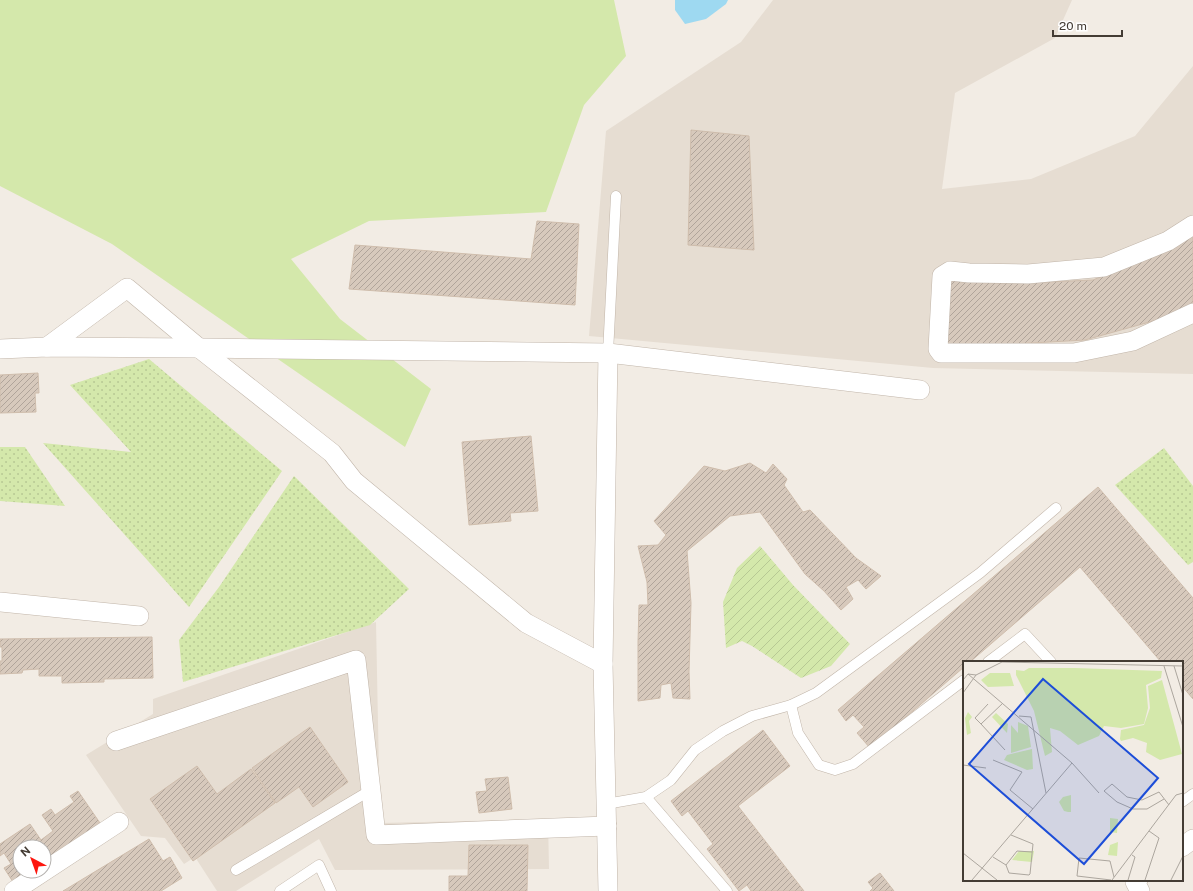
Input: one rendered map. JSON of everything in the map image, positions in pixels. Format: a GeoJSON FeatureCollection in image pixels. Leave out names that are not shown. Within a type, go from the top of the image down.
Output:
{"type":"FeatureCollection","features":[{"type":"Feature","properties":{"kind":"street"},"geometry":{"type":"LineString","coordinates":[[1193,225],[1168,241],[1104,267],[1028,274],[969,273],[950,271],[942,276],[938,349],[940,354],[1074,353],[1133,341],[1193,313]]}},
{"type":"Feature","properties":{"kind":"street"},"geometry":{"type":"LineString","coordinates":[[47,347],[127,288],[332,453],[354,481],[526,623],[603,664]]}},
{"type":"Feature","properties":{"kind":"street"},"geometry":{"type":"LineString","coordinates":[[0,348],[200,348],[608,353],[920,390]]}},
{"type":"Feature","properties":{"kind":"street"},"geometry":{"type":"LineString","coordinates":[[608,353],[603,664],[608,891]]}},
{"type":"Feature","properties":{"kind":"street"},"geometry":{"type":"LineString","coordinates":[[0,602],[139,616]]}},
{"type":"Feature","properties":{"kind":"street"},"geometry":{"type":"LineString","coordinates":[[116,741],[356,660],[376,835],[607,826]]}},
{"type":"Feature","properties":{"kind":"street"},"geometry":{"type":"LineString","coordinates":[[14,891],[119,822]]}},
{"type":"Feature","properties":{"kind":"street"},"geometry":{"type":"LineString","coordinates":[[1183,846],[1193,839]]}},
{"type":"Feature","properties":{"kind":"street"},"geometry":{"type":"LineString","coordinates":[[1136,881],[1135,882],[1140,891]]}},
{"type":"Feature","properties":{"kind":"lane"},"geometry":{"type":"LineString","coordinates":[[608,353],[616,196]]}},
{"type":"Feature","properties":{"kind":"lane"},"geometry":{"type":"LineString","coordinates":[[606,804],[646,796],[671,780],[695,750],[723,731],[752,716],[792,705],[816,694],[974,578],[1056,508]]}},
{"type":"Feature","properties":{"kind":"lane"},"geometry":{"type":"LineString","coordinates":[[989,661],[1025,634],[1049,661]]}},
{"type":"Feature","properties":{"kind":"lane"},"geometry":{"type":"LineString","coordinates":[[792,705],[798,733],[819,765],[835,770],[853,764],[963,681]]}},
{"type":"Feature","properties":{"kind":"lane"},"geometry":{"type":"LineString","coordinates":[[236,870],[371,790]]}},
{"type":"Feature","properties":{"kind":"lane"},"geometry":{"type":"LineString","coordinates":[[1183,801],[1193,794]]}},
{"type":"Feature","properties":{"kind":"lane"},"geometry":{"type":"LineString","coordinates":[[646,796],[727,891]]}},
{"type":"Feature","properties":{"kind":"lane"},"geometry":{"type":"LineString","coordinates":[[280,891],[319,865],[331,891]]}},
{"type":"Feature","properties":{"kind":"shaded area"},"geometry":{"type":"Polygon","coordinates":[[[773,0],[1072,0],[1055,38],[955,93],[942,189],[1031,179],[1135,136],[1193,66],[1193,374],[933,368],[589,336],[606,131],[741,42],[773,0]]]}},
{"type":"Feature","properties":{"kind":"shaded area"},"geometry":{"type":"Polygon","coordinates":[[[376,622],[380,823],[548,819],[549,869],[335,870],[319,839],[236,891],[217,891],[195,857],[184,864],[165,838],[141,836],[86,755],[153,714],[153,699],[376,622]]]}},
{"type":"Feature","properties":{"kind":"green space"},"geometry":{"type":"Polygon","coordinates":[[[0,0],[614,0],[626,56],[584,105],[546,212],[369,221],[291,259],[340,319],[431,389],[405,447],[112,244],[0,186],[0,0]]]}},
{"type":"Feature","properties":{"kind":"green space"},"geometry":{"type":"Polygon","coordinates":[[[149,359],[282,471],[189,607],[43,443],[131,452],[70,385],[149,359]]]}},
{"type":"Feature","properties":{"kind":"green space"},"geometry":{"type":"Polygon","coordinates":[[[0,447],[25,447],[65,506],[0,501],[0,447]]]}},
{"type":"Feature","properties":{"kind":"green space"},"geometry":{"type":"Polygon","coordinates":[[[1164,448],[1193,486],[1193,562],[1188,565],[1115,485],[1164,448]]]}},
{"type":"Feature","properties":{"kind":"green space"},"geometry":{"type":"Polygon","coordinates":[[[294,476],[409,589],[370,625],[183,682],[179,640],[219,587],[294,476]]]}},
{"type":"Feature","properties":{"kind":"green space"},"geometry":{"type":"Polygon","coordinates":[[[760,546],[793,585],[850,644],[831,666],[801,678],[742,641],[726,648],[723,602],[737,568],[760,546]]]}},
{"type":"Feature","properties":{"kind":"water"},"geometry":{"type":"Polygon","coordinates":[[[675,0],[728,0],[726,4],[706,19],[685,24],[675,10],[675,0]]]}},
{"type":"Feature","properties":{"kind":"building"},"geometry":{"type":"Polygon","coordinates":[[[691,130],[749,136],[754,250],[688,245],[691,130]]]}},
{"type":"Feature","properties":{"kind":"building"},"geometry":{"type":"Polygon","coordinates":[[[537,221],[579,224],[575,305],[349,289],[355,245],[531,259],[537,221]]]}},
{"type":"Feature","properties":{"kind":"building"},"geometry":{"type":"Polygon","coordinates":[[[1193,235],[1193,302],[1171,316],[1085,340],[942,348],[946,277],[1024,283],[1093,280],[1181,243],[1193,235]]]}},
{"type":"Feature","properties":{"kind":"building"},"geometry":{"type":"Polygon","coordinates":[[[38,373],[39,393],[35,393],[36,412],[0,413],[0,375],[38,373]]]}},
{"type":"Feature","properties":{"kind":"building"},"geometry":{"type":"Polygon","coordinates":[[[531,436],[538,511],[510,513],[511,521],[469,525],[462,442],[531,436]]]}},
{"type":"Feature","properties":{"kind":"building"},"geometry":{"type":"Polygon","coordinates":[[[750,463],[766,473],[773,464],[787,479],[784,485],[803,512],[810,510],[856,558],[881,576],[866,589],[858,580],[846,587],[853,599],[841,610],[824,591],[805,574],[760,512],[730,516],[687,551],[691,603],[689,672],[690,699],[673,698],[671,683],[661,685],[660,698],[638,701],[639,605],[648,605],[647,582],[638,546],[658,545],[666,535],[654,521],[704,466],[725,471],[750,463]]]}},
{"type":"Feature","properties":{"kind":"building"},"geometry":{"type":"Polygon","coordinates":[[[1098,487],[1193,598],[1193,699],[1183,687],[1183,661],[1160,661],[1080,567],[971,661],[963,661],[963,668],[870,748],[857,733],[864,727],[853,715],[846,721],[838,710],[1098,487]]]}},
{"type":"Feature","properties":{"kind":"building"},"geometry":{"type":"Polygon","coordinates":[[[152,637],[153,678],[104,679],[104,682],[62,683],[62,676],[39,676],[39,669],[23,670],[22,673],[0,674],[2,647],[0,647],[0,639],[152,637]]]}},
{"type":"Feature","properties":{"kind":"building"},"geometry":{"type":"Polygon","coordinates":[[[310,727],[348,782],[313,807],[299,787],[276,803],[252,768],[310,727]]]}},
{"type":"Feature","properties":{"kind":"building"},"geometry":{"type":"Polygon","coordinates":[[[763,730],[790,766],[738,806],[804,891],[751,891],[747,885],[739,891],[707,849],[713,844],[688,811],[682,816],[671,801],[763,730]]]}},
{"type":"Feature","properties":{"kind":"building"},"geometry":{"type":"Polygon","coordinates":[[[197,766],[217,794],[251,769],[275,803],[193,861],[150,799],[197,766]]]}},
{"type":"Feature","properties":{"kind":"building"},"geometry":{"type":"Polygon","coordinates":[[[508,777],[512,809],[479,813],[476,792],[487,791],[485,779],[508,777]]]}},
{"type":"Feature","properties":{"kind":"building"},"geometry":{"type":"Polygon","coordinates":[[[78,791],[100,823],[52,856],[52,839],[42,839],[53,831],[42,815],[51,809],[55,815],[74,802],[70,796],[78,791]]]}},
{"type":"Feature","properties":{"kind":"building"},"geometry":{"type":"Polygon","coordinates":[[[30,824],[40,839],[12,839],[12,879],[17,879],[13,882],[4,868],[11,864],[4,853],[0,856],[0,844],[30,824]]]}},
{"type":"Feature","properties":{"kind":"building"},"geometry":{"type":"Polygon","coordinates":[[[149,839],[163,861],[170,857],[182,878],[161,891],[63,891],[149,839]]]}},
{"type":"Feature","properties":{"kind":"building"},"geometry":{"type":"Polygon","coordinates":[[[469,845],[528,845],[527,891],[449,891],[449,876],[468,876],[469,845]]]}},
{"type":"Feature","properties":{"kind":"building"},"geometry":{"type":"Polygon","coordinates":[[[880,873],[894,891],[870,891],[873,888],[868,882],[880,873]]]}}]}
